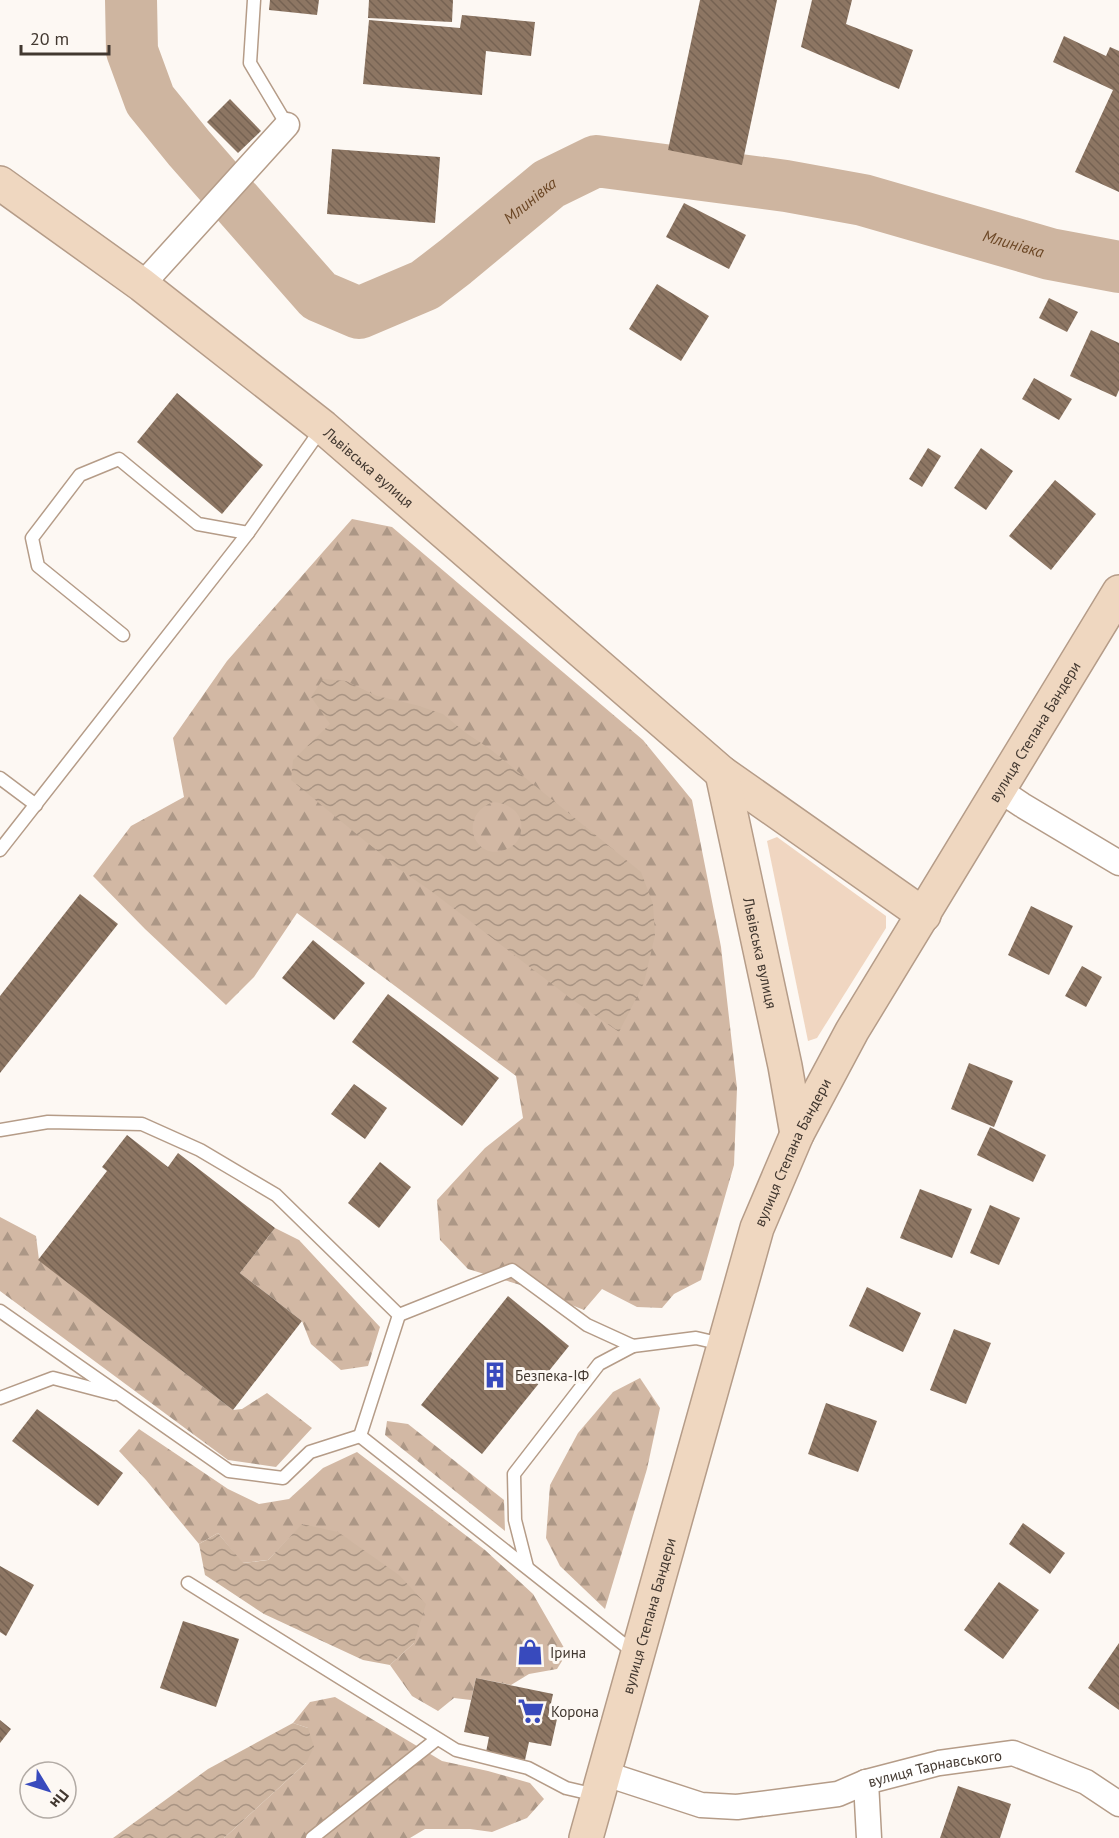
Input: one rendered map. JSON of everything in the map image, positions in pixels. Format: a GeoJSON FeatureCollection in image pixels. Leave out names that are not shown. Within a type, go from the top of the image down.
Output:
{"type":"FeatureCollection","features":[{"type":"Feature","properties":{"kind":"street"},"geometry":{"type":"LineString","coordinates":[[142,285],[286,125]]}},
{"type":"Feature","properties":{"kind":"street","name":"Львівська вулиця"},"geometry":{"type":"LineString","coordinates":[[0,183],[142,285],[323,427],[722,773],[924,915]]}},
{"type":"Feature","properties":{"kind":"street","name":"вулиця Степана Бандери"},"geometry":{"type":"LineString","coordinates":[[586,1838],[757,1228],[797,1134],[852,1031],[1119,592]]}},
{"type":"Feature","properties":{"kind":"street","name":"Львівська вулиця"},"geometry":{"type":"LineString","coordinates":[[722,773],[785,1066],[797,1134]]}},
{"type":"Feature","properties":{"kind":"street"},"geometry":{"type":"LineString","coordinates":[[998,789],[1119,863]]}},
{"type":"Feature","properties":{"kind":"street","name":"вулиця Тарнавського"},"geometry":{"type":"LineString","coordinates":[[869,1838],[866,1782],[939,1763],[1013,1753],[1086,1782],[1119,1804]]}},
{"type":"Feature","properties":{"kind":"street"},"geometry":{"type":"LineString","coordinates":[[600,1784],[701,1805],[736,1807],[838,1794],[866,1782]]}},
{"type":"Feature","properties":{"kind":"lane"},"geometry":{"type":"LineString","coordinates":[[254,0],[250,63],[286,125]]}},
{"type":"Feature","properties":{"kind":"lane"},"geometry":{"type":"LineString","coordinates":[[0,850],[248,533],[323,427]]}},
{"type":"Feature","properties":{"kind":"lane"},"geometry":{"type":"LineString","coordinates":[[123,635],[38,566],[32,538],[80,475],[119,459],[198,524],[248,533]]}},
{"type":"Feature","properties":{"kind":"lane"},"geometry":{"type":"LineString","coordinates":[[0,778],[36,805]]}},
{"type":"Feature","properties":{"kind":"lane"},"geometry":{"type":"LineString","coordinates":[[0,1130],[48,1122],[142,1124],[201,1150],[276,1195],[399,1315]]}},
{"type":"Feature","properties":{"kind":"lane"},"geometry":{"type":"LineString","coordinates":[[399,1315],[512,1270],[587,1326],[633,1346]]}},
{"type":"Feature","properties":{"kind":"lane"},"geometry":{"type":"LineString","coordinates":[[0,1311],[229,1471],[283,1478],[310,1452],[360,1436]]}},
{"type":"Feature","properties":{"kind":"lane"},"geometry":{"type":"LineString","coordinates":[[360,1436],[399,1315]]}},
{"type":"Feature","properties":{"kind":"lane"},"geometry":{"type":"LineString","coordinates":[[527,1568],[515,1520],[514,1474],[598,1364],[633,1346],[696,1338],[724,1344]]}},
{"type":"Feature","properties":{"kind":"lane"},"geometry":{"type":"LineString","coordinates":[[0,1398],[53,1378],[122,1396]]}},
{"type":"Feature","properties":{"kind":"lane"},"geometry":{"type":"LineString","coordinates":[[360,1436],[637,1654]]}},
{"type":"Feature","properties":{"kind":"lane"},"geometry":{"type":"LineString","coordinates":[[188,1583],[456,1750],[528,1768],[566,1788],[600,1784]]}},
{"type":"Feature","properties":{"kind":"lane"},"geometry":{"type":"LineString","coordinates":[[312,1838],[438,1739]]}},
{"type":"Feature","properties":{"kind":"shaded area"},"geometry":{"type":"Polygon","coordinates":[[[777,837],[886,916],[886,928],[817,1038],[808,1041],[767,841],[777,837]]]}},
{"type":"Feature","properties":{"kind":"green space"},"geometry":{"type":"Polygon","coordinates":[[[352,519],[392,527],[643,740],[692,800],[721,947],[737,1088],[734,1165],[701,1280],[674,1294],[662,1308],[637,1307],[602,1289],[584,1310],[527,1287],[468,1269],[440,1240],[437,1200],[485,1148],[523,1118],[516,1076],[297,913],[254,977],[226,1005],[145,929],[93,876],[131,826],[184,797],[173,738],[227,661],[352,519]]]}},
{"type":"Feature","properties":{"kind":"green space"},"geometry":{"type":"Polygon","coordinates":[[[0,1217],[36,1236],[39,1260],[233,1410],[242,1409],[267,1393],[312,1428],[276,1467],[228,1460],[0,1291],[0,1217]]]}},
{"type":"Feature","properties":{"kind":"green space"},"geometry":{"type":"Polygon","coordinates":[[[275,1228],[299,1240],[380,1327],[368,1366],[341,1370],[311,1344],[302,1321],[240,1273],[275,1228]]]}},
{"type":"Feature","properties":{"kind":"green space"},"geometry":{"type":"Polygon","coordinates":[[[640,1378],[660,1408],[647,1469],[605,1609],[560,1566],[546,1538],[550,1485],[578,1433],[613,1392],[640,1378]]]}},
{"type":"Feature","properties":{"kind":"green space"},"geometry":{"type":"Polygon","coordinates":[[[387,1421],[408,1424],[504,1500],[505,1531],[385,1435],[387,1421]]]}},
{"type":"Feature","properties":{"kind":"green space"},"geometry":{"type":"Polygon","coordinates":[[[139,1429],[228,1489],[259,1504],[289,1499],[323,1468],[357,1452],[485,1550],[533,1594],[567,1653],[557,1669],[529,1674],[511,1685],[476,1678],[471,1700],[454,1698],[438,1711],[412,1696],[390,1665],[414,1643],[303,1524],[268,1560],[242,1563],[218,1533],[199,1544],[119,1451],[139,1429]]]}},
{"type":"Feature","properties":{"kind":"green space"},"geometry":{"type":"Polygon","coordinates":[[[335,1697],[442,1761],[530,1783],[544,1799],[527,1818],[492,1832],[470,1829],[425,1829],[410,1838],[224,1838],[306,1763],[308,1728],[293,1723],[310,1702],[335,1697]]]}},
{"type":"Feature","properties":{"kind":"water"},"geometry":{"type":"Polygon","coordinates":[[[323,679],[346,681],[377,696],[443,714],[490,749],[641,872],[653,904],[655,935],[644,983],[619,1032],[570,998],[399,869],[291,780],[293,760],[330,724],[311,697],[323,679]],[[493,802],[475,817],[473,827],[474,836],[479,844],[486,850],[496,852],[512,846],[518,839],[521,825],[518,814],[514,810],[505,804],[493,802]]]}},
{"type":"Feature","properties":{"kind":"water"},"geometry":{"type":"Polygon","coordinates":[[[302,1524],[338,1532],[399,1575],[426,1604],[414,1643],[390,1665],[363,1660],[264,1614],[205,1575],[199,1544],[218,1533],[243,1563],[268,1560],[302,1524]]]}},
{"type":"Feature","properties":{"kind":"water"},"geometry":{"type":"Polygon","coordinates":[[[293,1723],[308,1728],[314,1747],[306,1763],[224,1838],[113,1838],[208,1769],[293,1723]]]}},
{"type":"Feature","properties":{"kind":"building"},"geometry":{"type":"Polygon","coordinates":[[[270,0],[319,0],[317,15],[269,10],[270,0]]]}},
{"type":"Feature","properties":{"kind":"building"},"geometry":{"type":"Polygon","coordinates":[[[369,0],[453,0],[452,22],[368,18],[369,0]]]}},
{"type":"Feature","properties":{"kind":"building"},"geometry":{"type":"Polygon","coordinates":[[[700,0],[777,0],[742,165],[668,150],[700,0]]]}},
{"type":"Feature","properties":{"kind":"building"},"geometry":{"type":"Polygon","coordinates":[[[812,0],[852,0],[846,24],[913,50],[899,89],[801,47],[812,0]]]}},
{"type":"Feature","properties":{"kind":"building"},"geometry":{"type":"Polygon","coordinates":[[[462,15],[535,22],[531,56],[486,51],[482,95],[363,84],[369,20],[460,28],[462,15]]]}},
{"type":"Feature","properties":{"kind":"building"},"geometry":{"type":"Polygon","coordinates":[[[1064,36],[1106,56],[1110,47],[1119,51],[1119,192],[1075,172],[1113,90],[1053,62],[1064,36]]]}},
{"type":"Feature","properties":{"kind":"building"},"geometry":{"type":"Polygon","coordinates":[[[230,99],[261,131],[238,153],[207,122],[230,99]]]}},
{"type":"Feature","properties":{"kind":"building"},"geometry":{"type":"Polygon","coordinates":[[[332,149],[440,157],[435,223],[327,214],[332,149]]]}},
{"type":"Feature","properties":{"kind":"building"},"geometry":{"type":"Polygon","coordinates":[[[684,203],[746,235],[729,269],[666,237],[684,203]]]}},
{"type":"Feature","properties":{"kind":"building"},"geometry":{"type":"Polygon","coordinates":[[[657,284],[709,316],[681,361],[629,329],[657,284]]]}},
{"type":"Feature","properties":{"kind":"building"},"geometry":{"type":"Polygon","coordinates":[[[1049,298],[1078,312],[1067,332],[1039,318],[1049,298]]]}},
{"type":"Feature","properties":{"kind":"building"},"geometry":{"type":"Polygon","coordinates":[[[1091,330],[1119,343],[1119,390],[1116,397],[1070,376],[1091,330]]]}},
{"type":"Feature","properties":{"kind":"building"},"geometry":{"type":"Polygon","coordinates":[[[1034,378],[1072,399],[1059,420],[1022,399],[1034,378]]]}},
{"type":"Feature","properties":{"kind":"building"},"geometry":{"type":"Polygon","coordinates":[[[177,393],[263,465],[222,514],[137,442],[177,393]]]}},
{"type":"Feature","properties":{"kind":"building"},"geometry":{"type":"Polygon","coordinates":[[[928,448],[941,456],[922,487],[909,479],[928,448]]]}},
{"type":"Feature","properties":{"kind":"building"},"geometry":{"type":"Polygon","coordinates":[[[981,448],[1013,471],[986,510],[954,488],[981,448]]]}},
{"type":"Feature","properties":{"kind":"building"},"geometry":{"type":"Polygon","coordinates":[[[1055,480],[1096,514],[1051,570],[1009,536],[1055,480]]]}},
{"type":"Feature","properties":{"kind":"building"},"geometry":{"type":"Polygon","coordinates":[[[80,894],[118,924],[0,1073],[0,996],[80,894]]]}},
{"type":"Feature","properties":{"kind":"building"},"geometry":{"type":"Polygon","coordinates":[[[1031,906],[1073,926],[1049,975],[1008,955],[1031,906]]]}},
{"type":"Feature","properties":{"kind":"building"},"geometry":{"type":"Polygon","coordinates":[[[313,940],[365,983],[334,1020],[282,978],[313,940]]]}},
{"type":"Feature","properties":{"kind":"building"},"geometry":{"type":"Polygon","coordinates":[[[1082,966],[1102,977],[1086,1007],[1065,996],[1082,966]]]}},
{"type":"Feature","properties":{"kind":"building"},"geometry":{"type":"Polygon","coordinates":[[[388,994],[499,1078],[462,1126],[352,1042],[388,994]]]}},
{"type":"Feature","properties":{"kind":"building"},"geometry":{"type":"Polygon","coordinates":[[[969,1063],[1013,1081],[994,1127],[951,1109],[969,1063]]]}},
{"type":"Feature","properties":{"kind":"building"},"geometry":{"type":"Polygon","coordinates":[[[354,1084],[387,1108],[365,1139],[331,1114],[354,1084]]]}},
{"type":"Feature","properties":{"kind":"building"},"geometry":{"type":"Polygon","coordinates":[[[990,1127],[1046,1155],[1033,1182],[977,1155],[990,1127]]]}},
{"type":"Feature","properties":{"kind":"building"},"geometry":{"type":"Polygon","coordinates":[[[127,1135],[168,1167],[178,1153],[275,1228],[240,1273],[302,1321],[233,1410],[38,1260],[107,1171],[102,1167],[127,1135]]]}},
{"type":"Feature","properties":{"kind":"building"},"geometry":{"type":"Polygon","coordinates":[[[380,1162],[411,1187],[379,1228],[348,1203],[380,1162]]]}},
{"type":"Feature","properties":{"kind":"building"},"geometry":{"type":"Polygon","coordinates":[[[920,1189],[972,1209],[952,1258],[900,1238],[920,1189]]]}},
{"type":"Feature","properties":{"kind":"building"},"geometry":{"type":"Polygon","coordinates":[[[990,1205],[1020,1218],[999,1265],[970,1253],[990,1205]]]}},
{"type":"Feature","properties":{"kind":"building"},"geometry":{"type":"Polygon","coordinates":[[[867,1287],[921,1313],[903,1352],[849,1326],[867,1287]]]}},
{"type":"Feature","properties":{"kind":"building","name":"Безпека-ІФ"},"geometry":{"type":"Polygon","coordinates":[[[508,1296],[569,1346],[482,1454],[421,1405],[508,1296]]]}},
{"type":"Feature","properties":{"kind":"building"},"geometry":{"type":"Polygon","coordinates":[[[954,1329],[991,1343],[966,1404],[930,1390],[954,1329]]]}},
{"type":"Feature","properties":{"kind":"building"},"geometry":{"type":"Polygon","coordinates":[[[826,1403],[877,1421],[858,1472],[808,1454],[826,1403]]]}},
{"type":"Feature","properties":{"kind":"building"},"geometry":{"type":"Polygon","coordinates":[[[37,1409],[123,1473],[98,1506],[12,1441],[37,1409]]]}},
{"type":"Feature","properties":{"kind":"building"},"geometry":{"type":"Polygon","coordinates":[[[1023,1523],[1065,1553],[1050,1574],[1009,1544],[1023,1523]]]}},
{"type":"Feature","properties":{"kind":"building"},"geometry":{"type":"Polygon","coordinates":[[[0,1566],[34,1585],[6,1636],[0,1632],[0,1566]]]}},
{"type":"Feature","properties":{"kind":"building"},"geometry":{"type":"Polygon","coordinates":[[[999,1582],[1039,1610],[1003,1659],[964,1630],[999,1582]]]}},
{"type":"Feature","properties":{"kind":"building"},"geometry":{"type":"Polygon","coordinates":[[[183,1621],[239,1639],[216,1707],[160,1688],[183,1621]]]}},
{"type":"Feature","properties":{"kind":"building"},"geometry":{"type":"Polygon","coordinates":[[[1119,1643],[1119,1710],[1088,1688],[1119,1643]]]}},
{"type":"Feature","properties":{"kind":"building"},"geometry":{"type":"Polygon","coordinates":[[[476,1678],[553,1694],[548,1717],[557,1719],[551,1746],[529,1742],[525,1760],[486,1752],[489,1737],[464,1732],[476,1678]]]}},
{"type":"Feature","properties":{"kind":"building"},"geometry":{"type":"Polygon","coordinates":[[[0,1720],[11,1729],[0,1743],[0,1720]]]}},
{"type":"Feature","properties":{"kind":"building"},"geometry":{"type":"Polygon","coordinates":[[[958,1786],[1011,1804],[1000,1838],[940,1838],[958,1786]]]}},
{"type":"Feature","properties":{"kind":"waterway","name":"Млинівка"},"geometry":{"type":"LineString","coordinates":[[131,0],[132,51],[150,100],[189,148],[319,296],[359,313],[425,285],[549,184],[596,161],[786,186],[863,200],[1050,254],[1119,267]]}},
{"type":"Feature","properties":{"kind":"place","name":"Безпека-ІФ"},"geometry":{"type":"Point","coordinates":[495,1375]}},
{"type":"Feature","properties":{"kind":"place","name":"Ірина"},"geometry":{"type":"Point","coordinates":[530,1652]}},
{"type":"Feature","properties":{"kind":"place","name":"Корона"},"geometry":{"type":"Point","coordinates":[531,1711]}}]}
